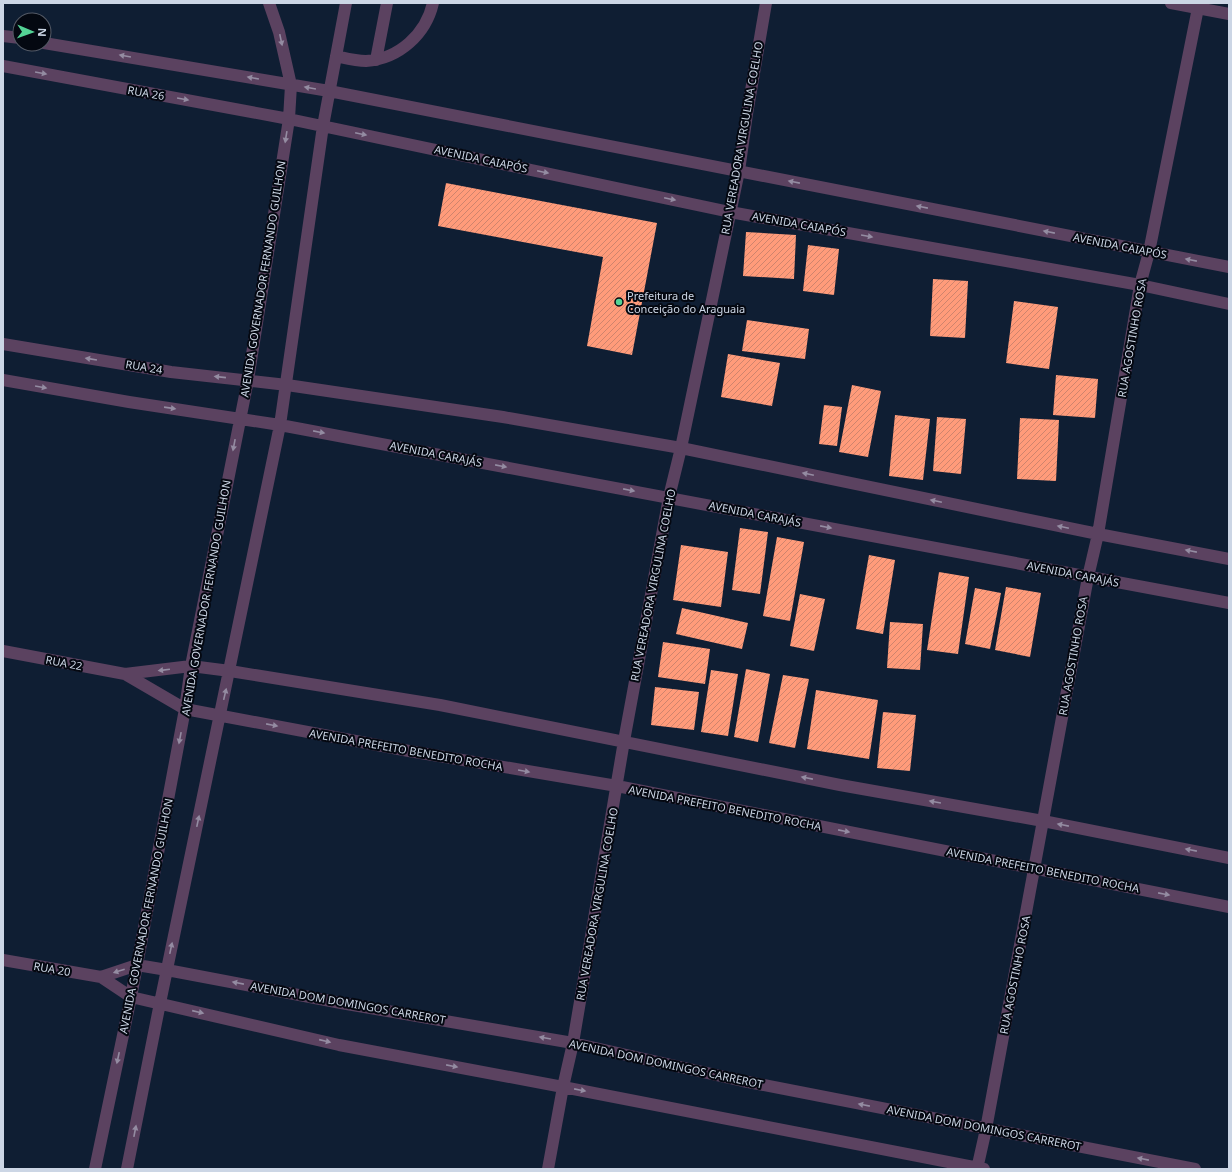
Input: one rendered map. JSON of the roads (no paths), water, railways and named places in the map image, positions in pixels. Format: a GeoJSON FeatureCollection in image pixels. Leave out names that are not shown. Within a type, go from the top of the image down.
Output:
{"type":"FeatureCollection","features":[{"type":"Feature","properties":{"kind":"street","name":"AVENIDA GOVERNADOR FERNANDO GUILHON"},"geometry":{"type":"LineString","coordinates":[[95,1169],[131,996],[185,709],[191,666],[248,380],[289,119],[291,85],[279,32],[269,3]]}},
{"type":"Feature","properties":{"kind":"street"},"geometry":{"type":"LineString","coordinates":[[127,1169],[280,425],[287,385],[323,126],[346,3]]}},
{"type":"Feature","properties":{"kind":"street"},"geometry":{"type":"LineString","coordinates":[[376,60],[387,3]]}},
{"type":"Feature","properties":{"kind":"street"},"geometry":{"type":"LineString","coordinates":[[336,56],[364,61],[376,60],[393,55],[414,39],[430,16],[433,3]]}},
{"type":"Feature","properties":{"kind":"street","name":"RUA VEREADORA VIRGULINA COELHO"},"geometry":{"type":"LineString","coordinates":[[548,1169],[563,1087],[573,1043],[616,786],[669,497],[681,448],[739,171],[766,3]]}},
{"type":"Feature","properties":{"kind":"street"},"geometry":{"type":"LineString","coordinates":[[1171,3],[1198,6],[1229,14]]}},
{"type":"Feature","properties":{"kind":"street","name":"RUA AGOSTINHO ROSA"},"geometry":{"type":"LineString","coordinates":[[980,1168],[1088,577],[1098,534],[1140,285],[1149,252],[1198,6]]}},
{"type":"Feature","properties":{"kind":"street"},"geometry":{"type":"LineString","coordinates":[[52,43],[291,85]]}},
{"type":"Feature","properties":{"kind":"street","name":"RUA 26"},"geometry":{"type":"LineString","coordinates":[[3,66],[323,126]]}},
{"type":"Feature","properties":{"kind":"street","name":"AVENIDA CAIAPÓS"},"geometry":{"type":"LineString","coordinates":[[291,85],[329,91],[1229,267]]}},
{"type":"Feature","properties":{"kind":"street","name":"AVENIDA CAIAPÓS"},"geometry":{"type":"LineString","coordinates":[[323,126],[730,212],[1140,285],[1229,304]]}},
{"type":"Feature","properties":{"kind":"street","name":"RUA 24"},"geometry":{"type":"LineString","coordinates":[[3,344],[171,372],[287,385]]}},
{"type":"Feature","properties":{"kind":"street"},"geometry":{"type":"LineString","coordinates":[[3,380],[129,402],[280,425]]}},
{"type":"Feature","properties":{"kind":"street"},"geometry":{"type":"LineString","coordinates":[[287,385],[503,417],[681,448],[1098,534],[1229,558]]}},
{"type":"Feature","properties":{"kind":"street","name":"AVENIDA CARAJÁS"},"geometry":{"type":"LineString","coordinates":[[280,425],[669,497],[1229,604]]}},
{"type":"Feature","properties":{"kind":"street","name":"RUA 22"},"geometry":{"type":"LineString","coordinates":[[3,651],[126,674],[191,666],[230,671]]}},
{"type":"Feature","properties":{"kind":"street"},"geometry":{"type":"LineString","coordinates":[[230,671],[440,705],[840,785],[1043,821],[1229,858]]}},
{"type":"Feature","properties":{"kind":"street","name":"RUA 22"},"geometry":{"type":"LineString","coordinates":[[126,674],[185,709],[220,715]]}},
{"type":"Feature","properties":{"kind":"street","name":"AVENIDA PREFEITO BENEDITO ROCHA"},"geometry":{"type":"LineString","coordinates":[[220,715],[410,751],[616,786],[1229,907]]}},
{"type":"Feature","properties":{"kind":"street","name":"RUA 20"},"geometry":{"type":"LineString","coordinates":[[3,960],[101,977],[131,996]]}},
{"type":"Feature","properties":{"kind":"street","name":"AVENIDA DOM DOMINGOS CARREROT"},"geometry":{"type":"LineString","coordinates":[[137,965],[341,1003],[573,1043],[743,1081],[1195,1169]]}},
{"type":"Feature","properties":{"kind":"street","name":"RUA 20"},"geometry":{"type":"LineString","coordinates":[[101,977],[137,965]]}},
{"type":"Feature","properties":{"kind":"street"},"geometry":{"type":"LineString","coordinates":[[131,996],[339,1045],[980,1168]]}},
{"type":"Feature","properties":{"kind":"place","name":"Prefeitura de Conceição do Araguaia"},"geometry":{"type":"Point","coordinates":[619,302]}}]}
